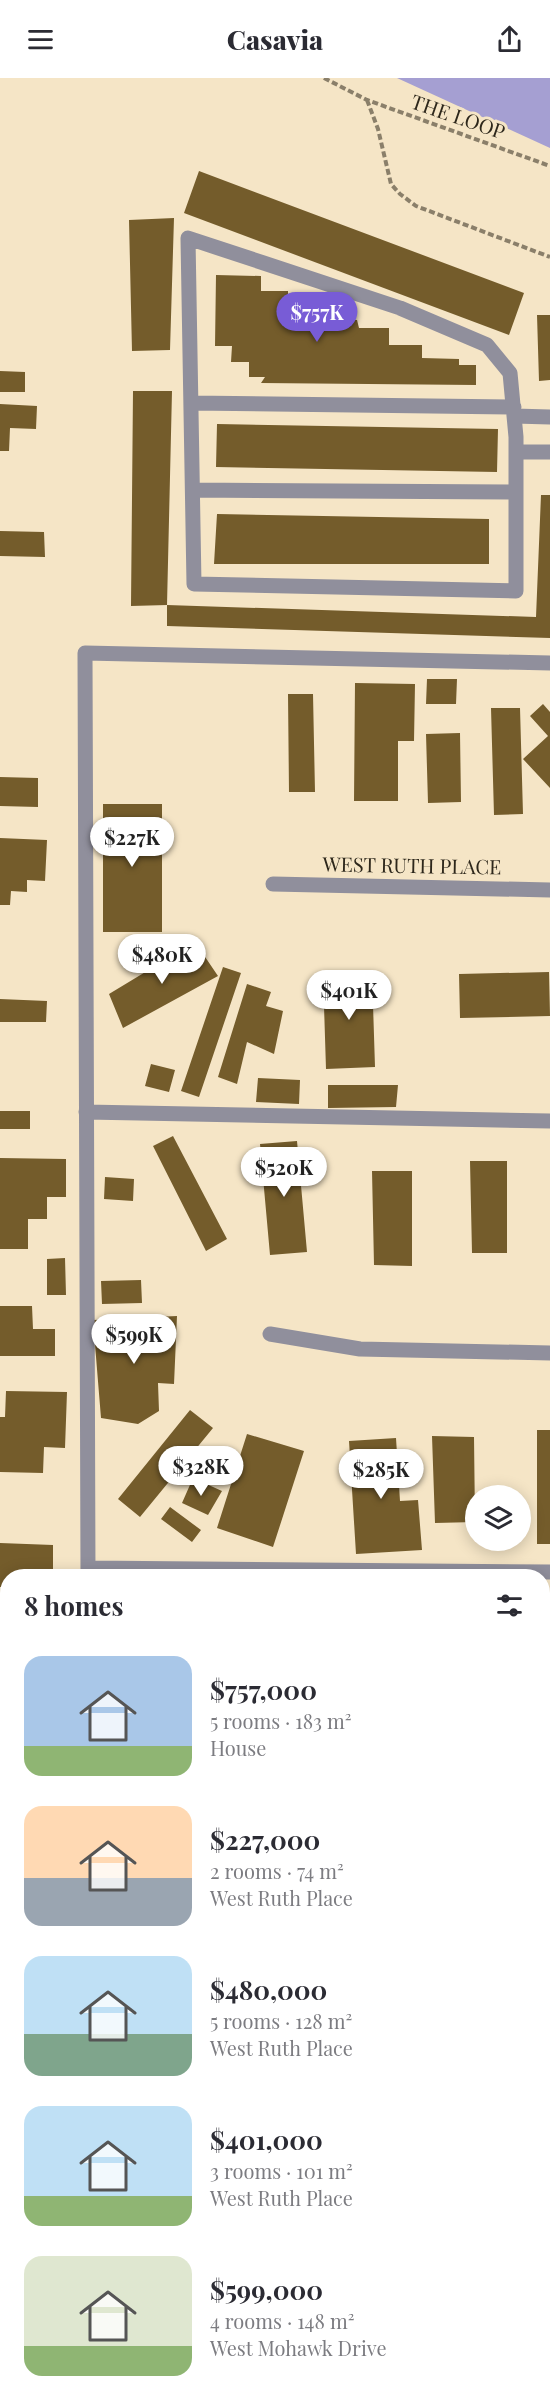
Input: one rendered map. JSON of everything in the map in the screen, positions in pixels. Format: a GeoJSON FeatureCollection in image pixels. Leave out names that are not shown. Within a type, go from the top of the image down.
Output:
{"type":"FeatureCollection","features":[{"type":"Feature","properties":{"kind":"street"},"geometry":{"type":"LineString","coordinates":[[188,238],[400,308],[487,345],[510,373],[514,412],[516,591],[194,584],[188,238]]}},
{"type":"Feature","properties":{"kind":"street"},"geometry":{"type":"LineString","coordinates":[[192,403],[514,412],[550,417]]}},
{"type":"Feature","properties":{"kind":"street"},"geometry":{"type":"LineString","coordinates":[[516,452],[550,452]]}},
{"type":"Feature","properties":{"kind":"street"},"geometry":{"type":"LineString","coordinates":[[193,490],[516,492]]}},
{"type":"Feature","properties":{"kind":"street"},"geometry":{"type":"LineString","coordinates":[[88,1569],[85,653],[550,663]]}},
{"type":"Feature","properties":{"kind":"street","name":"WEST RUTH PLACE"},"geometry":{"type":"LineString","coordinates":[[273,884],[550,890]]}},
{"type":"Feature","properties":{"kind":"street"},"geometry":{"type":"LineString","coordinates":[[86,1112],[550,1121]]}},
{"type":"Feature","properties":{"kind":"street"},"geometry":{"type":"LineString","coordinates":[[270,1335],[360,1350],[550,1353]]}},
{"type":"Feature","properties":{"kind":"path","name":"THE LOOP"},"geometry":{"type":"LineString","coordinates":[[324,78],[367,100],[550,166]]}},
{"type":"Feature","properties":{"kind":"path"},"geometry":{"type":"LineString","coordinates":[[367,100],[378,129],[391,184],[400,194],[416,206],[550,257]]}},
{"type":"Feature","properties":{"kind":"shaded area"},"geometry":{"type":"Polygon","coordinates":[[[397,78],[550,78],[550,148],[397,78]]]}},
{"type":"Feature","properties":{"kind":"building"},"geometry":{"type":"Polygon","coordinates":[[[199,171],[524,293],[509,335],[184,213],[199,171]]]}},
{"type":"Feature","properties":{"kind":"building"},"geometry":{"type":"Polygon","coordinates":[[[174,218],[170,350],[132,351],[129,220],[174,218]]]}},
{"type":"Feature","properties":{"kind":"building"},"geometry":{"type":"Polygon","coordinates":[[[216,275],[261,276],[261,291],[288,291],[288,308],[321,308],[324,318],[357,320],[359,328],[389,328],[389,345],[422,345],[422,358],[459,359],[459,365],[476,365],[476,385],[261,383],[265,377],[249,377],[249,362],[231,362],[232,346],[215,346],[216,275]]]}},
{"type":"Feature","properties":{"kind":"building"},"geometry":{"type":"Polygon","coordinates":[[[537,315],[550,315],[550,380],[539,381],[537,315]]]}},
{"type":"Feature","properties":{"kind":"building"},"geometry":{"type":"Polygon","coordinates":[[[0,371],[25,372],[25,392],[0,392],[0,371]]]}},
{"type":"Feature","properties":{"kind":"building"},"geometry":{"type":"Polygon","coordinates":[[[133,391],[172,391],[167,605],[131,606],[133,391]]]}},
{"type":"Feature","properties":{"kind":"building"},"geometry":{"type":"Polygon","coordinates":[[[0,404],[37,406],[36,429],[10,428],[9,451],[0,451],[0,404]]]}},
{"type":"Feature","properties":{"kind":"building"},"geometry":{"type":"Polygon","coordinates":[[[217,424],[498,429],[497,472],[216,467],[217,424]]]}},
{"type":"Feature","properties":{"kind":"building"},"geometry":{"type":"Polygon","coordinates":[[[541,495],[550,495],[550,638],[167,626],[167,605],[536,617],[541,495]]]}},
{"type":"Feature","properties":{"kind":"building"},"geometry":{"type":"Polygon","coordinates":[[[217,514],[489,519],[489,564],[214,564],[217,514]]]}},
{"type":"Feature","properties":{"kind":"building"},"geometry":{"type":"Polygon","coordinates":[[[0,531],[44,532],[45,557],[0,556],[0,531]]]}},
{"type":"Feature","properties":{"kind":"building"},"geometry":{"type":"Polygon","coordinates":[[[427,679],[457,679],[456,704],[426,704],[427,679]]]}},
{"type":"Feature","properties":{"kind":"building"},"geometry":{"type":"Polygon","coordinates":[[[355,683],[415,684],[414,741],[398,741],[398,801],[354,801],[355,683]]]}},
{"type":"Feature","properties":{"kind":"building"},"geometry":{"type":"Polygon","coordinates":[[[288,694],[313,694],[315,792],[289,792],[288,694]]]}},
{"type":"Feature","properties":{"kind":"building"},"geometry":{"type":"Polygon","coordinates":[[[543,704],[550,712],[550,788],[523,759],[548,736],[530,716],[543,704]]]}},
{"type":"Feature","properties":{"kind":"building"},"geometry":{"type":"Polygon","coordinates":[[[491,708],[520,708],[523,814],[494,815],[491,708]]]}},
{"type":"Feature","properties":{"kind":"building"},"geometry":{"type":"Polygon","coordinates":[[[460,733],[461,802],[428,803],[426,734],[460,733]]]}},
{"type":"Feature","properties":{"kind":"building"},"geometry":{"type":"Polygon","coordinates":[[[0,777],[38,778],[38,807],[0,806],[0,777]]]}},
{"type":"Feature","properties":{"kind":"building"},"geometry":{"type":"Polygon","coordinates":[[[103,804],[162,804],[162,932],[103,932],[103,804]]]}},
{"type":"Feature","properties":{"kind":"building"},"geometry":{"type":"Polygon","coordinates":[[[0,838],[47,840],[45,881],[27,880],[27,892],[11,891],[10,905],[0,905],[0,838]]]}},
{"type":"Feature","properties":{"kind":"building"},"geometry":{"type":"Polygon","coordinates":[[[195,942],[218,976],[123,1028],[109,994],[195,942]]]}},
{"type":"Feature","properties":{"kind":"building"},"geometry":{"type":"Polygon","coordinates":[[[223,967],[241,973],[199,1097],[181,1091],[223,967]]]}},
{"type":"Feature","properties":{"kind":"building"},"geometry":{"type":"Polygon","coordinates":[[[549,972],[550,1016],[460,1018],[459,974],[549,972]]]}},
{"type":"Feature","properties":{"kind":"building"},"geometry":{"type":"Polygon","coordinates":[[[372,973],[375,1067],[326,1069],[323,974],[372,973]]]}},
{"type":"Feature","properties":{"kind":"building"},"geometry":{"type":"Polygon","coordinates":[[[247,984],[271,992],[266,1006],[283,1011],[274,1054],[247,1042],[237,1084],[218,1077],[247,984]]]}},
{"type":"Feature","properties":{"kind":"building"},"geometry":{"type":"Polygon","coordinates":[[[0,999],[47,1001],[46,1022],[0,1022],[0,999]]]}},
{"type":"Feature","properties":{"kind":"building"},"geometry":{"type":"Polygon","coordinates":[[[151,1064],[175,1070],[169,1092],[145,1086],[151,1064]]]}},
{"type":"Feature","properties":{"kind":"building"},"geometry":{"type":"Polygon","coordinates":[[[258,1078],[300,1080],[299,1104],[256,1102],[258,1078]]]}},
{"type":"Feature","properties":{"kind":"building"},"geometry":{"type":"Polygon","coordinates":[[[328,1085],[398,1085],[396,1107],[328,1108],[328,1085]]]}},
{"type":"Feature","properties":{"kind":"building"},"geometry":{"type":"Polygon","coordinates":[[[0,1111],[30,1111],[30,1129],[0,1129],[0,1111]]]}},
{"type":"Feature","properties":{"kind":"building"},"geometry":{"type":"Polygon","coordinates":[[[173,1136],[227,1239],[206,1251],[153,1146],[173,1136]]]}},
{"type":"Feature","properties":{"kind":"building"},"geometry":{"type":"Polygon","coordinates":[[[297,1141],[307,1252],[270,1255],[260,1144],[297,1141]]]}},
{"type":"Feature","properties":{"kind":"building"},"geometry":{"type":"Polygon","coordinates":[[[0,1158],[66,1159],[66,1197],[47,1197],[47,1219],[28,1219],[28,1249],[0,1249],[0,1158]]]}},
{"type":"Feature","properties":{"kind":"building"},"geometry":{"type":"Polygon","coordinates":[[[470,1161],[507,1161],[507,1253],[472,1253],[470,1161]]]}},
{"type":"Feature","properties":{"kind":"building"},"geometry":{"type":"Polygon","coordinates":[[[372,1171],[412,1171],[412,1266],[374,1265],[372,1171]]]}},
{"type":"Feature","properties":{"kind":"building"},"geometry":{"type":"Polygon","coordinates":[[[105,1177],[134,1179],[133,1201],[104,1199],[105,1177]]]}},
{"type":"Feature","properties":{"kind":"building"},"geometry":{"type":"Polygon","coordinates":[[[65,1258],[66,1295],[47,1295],[47,1259],[65,1258]]]}},
{"type":"Feature","properties":{"kind":"building"},"geometry":{"type":"Polygon","coordinates":[[[141,1280],[142,1303],[102,1304],[101,1281],[141,1280]]]}},
{"type":"Feature","properties":{"kind":"building"},"geometry":{"type":"Polygon","coordinates":[[[0,1306],[32,1306],[33,1329],[55,1329],[55,1356],[0,1356],[0,1306]]]}},
{"type":"Feature","properties":{"kind":"building"},"geometry":{"type":"Polygon","coordinates":[[[177,1316],[174,1384],[158,1383],[159,1411],[138,1424],[101,1418],[93,1320],[177,1316]]]}},
{"type":"Feature","properties":{"kind":"building"},"geometry":{"type":"Polygon","coordinates":[[[6,1391],[67,1392],[65,1448],[44,1447],[43,1473],[0,1472],[0,1417],[5,1417],[6,1391]]]}},
{"type":"Feature","properties":{"kind":"building"},"geometry":{"type":"Polygon","coordinates":[[[190,1410],[213,1428],[140,1517],[118,1499],[190,1410]]]}},
{"type":"Feature","properties":{"kind":"building"},"geometry":{"type":"Polygon","coordinates":[[[537,1430],[550,1430],[550,1544],[537,1544],[537,1430]]]}},
{"type":"Feature","properties":{"kind":"building"},"geometry":{"type":"Polygon","coordinates":[[[247,1434],[304,1451],[273,1547],[217,1528],[247,1434]]]}},
{"type":"Feature","properties":{"kind":"building"},"geometry":{"type":"Polygon","coordinates":[[[432,1436],[474,1437],[475,1485],[465,1485],[465,1522],[435,1523],[432,1436]]]}},
{"type":"Feature","properties":{"kind":"building"},"geometry":{"type":"Polygon","coordinates":[[[396,1438],[400,1501],[418,1500],[422,1550],[356,1554],[349,1441],[396,1438]]]}},
{"type":"Feature","properties":{"kind":"building"},"geometry":{"type":"Polygon","coordinates":[[[193,1478],[222,1491],[208,1515],[182,1503],[193,1478]]]}},
{"type":"Feature","properties":{"kind":"building"},"geometry":{"type":"Polygon","coordinates":[[[170,1507],[201,1530],[192,1542],[161,1519],[170,1507]]]}},
{"type":"Feature","properties":{"kind":"building"},"geometry":{"type":"Polygon","coordinates":[[[0,1543],[53,1545],[53,1569],[0,1569],[0,1543]]]}}]}
